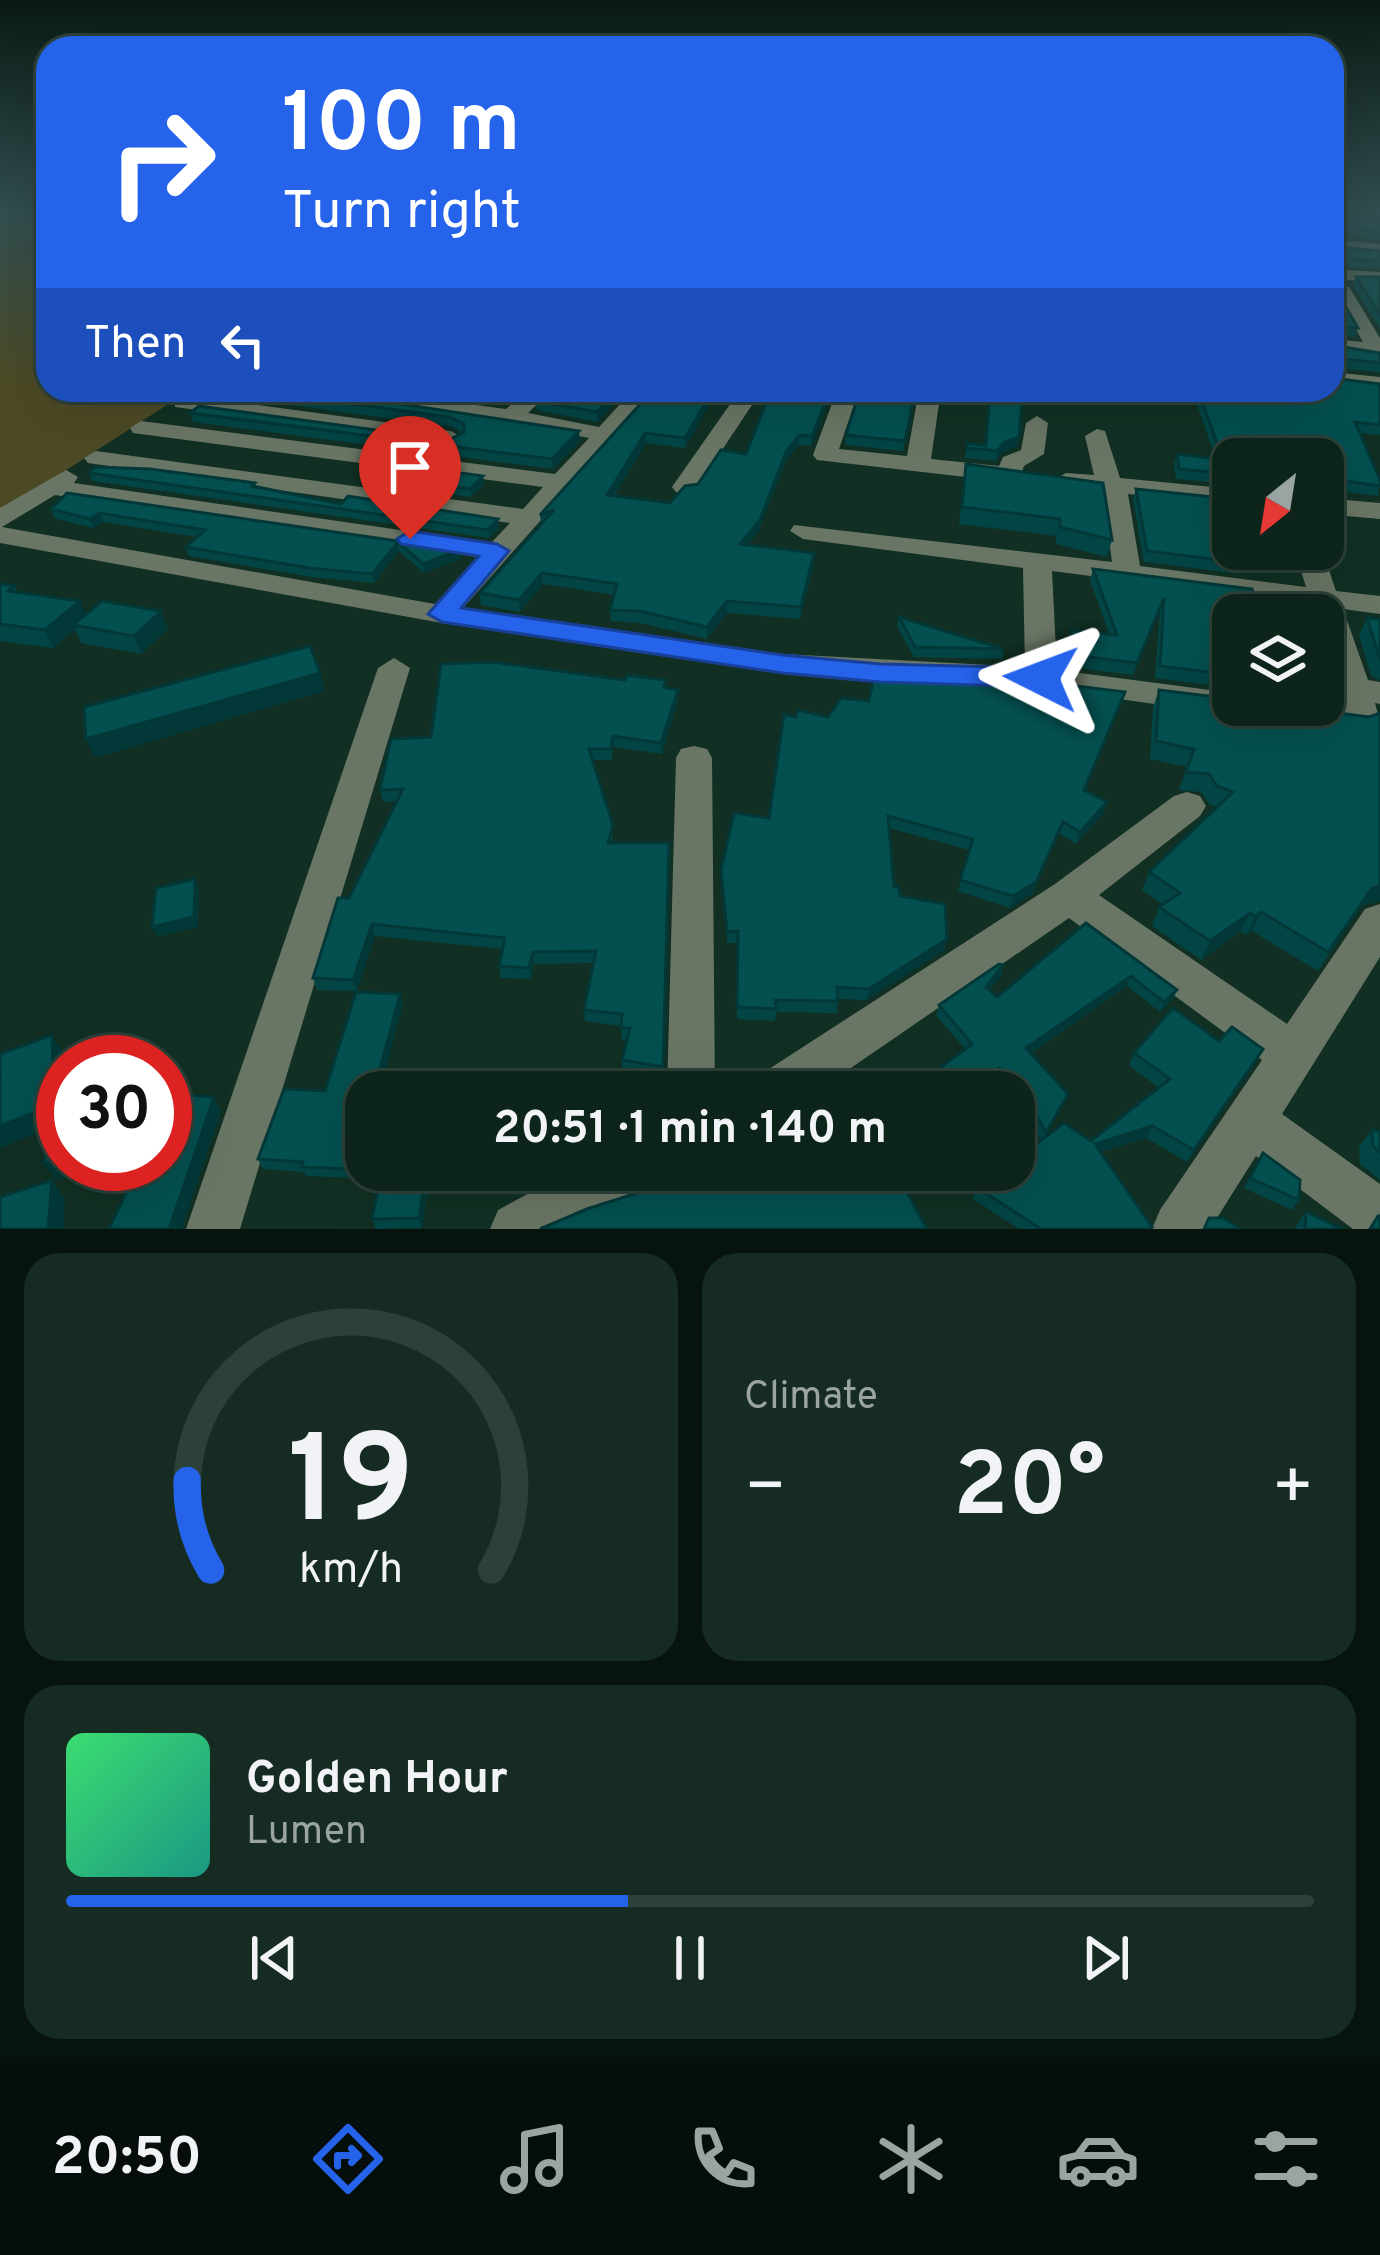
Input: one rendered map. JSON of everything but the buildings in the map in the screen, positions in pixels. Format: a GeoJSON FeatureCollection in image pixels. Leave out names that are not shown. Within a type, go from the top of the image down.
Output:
{"type":"FeatureCollection","features":[{"type":"Feature","properties":{"kind":"street"},"geometry":{"type":"LineString","coordinates":[[1344,282],[1380,277]]}},
{"type":"Feature","properties":{"kind":"street"},"geometry":{"type":"LineString","coordinates":[[1344,294],[1379,351]]}},
{"type":"Feature","properties":{"kind":"street"},"geometry":{"type":"LineString","coordinates":[[1344,316],[1380,320]]}},
{"type":"Feature","properties":{"kind":"street"},"geometry":{"type":"LineString","coordinates":[[1344,347],[1379,351]]}},
{"type":"Feature","properties":{"kind":"street"},"geometry":{"type":"LineString","coordinates":[[1344,379],[1380,383]]}},
{"type":"Feature","properties":{"kind":"street"},"geometry":{"type":"LineString","coordinates":[[0,520],[182,402]]}},
{"type":"Feature","properties":{"kind":"street"},"geometry":{"type":"LineString","coordinates":[[228,402],[451,438]]}},
{"type":"Feature","properties":{"kind":"street"},"geometry":{"type":"LineString","coordinates":[[404,402],[602,434]]}},
{"type":"Feature","properties":{"kind":"street"},"geometry":{"type":"LineString","coordinates":[[511,416],[524,402]]}},
{"type":"Feature","properties":{"kind":"street"},"geometry":{"type":"LineString","coordinates":[[442,614],[633,402]]}},
{"type":"Feature","properties":{"kind":"street"},"geometry":{"type":"LineString","coordinates":[[685,487],[743,402]]}},
{"type":"Feature","properties":{"kind":"street"},"geometry":{"type":"LineString","coordinates":[[844,402],[825,455],[1212,495]]}},
{"type":"Feature","properties":{"kind":"street"},"geometry":{"type":"LineString","coordinates":[[918,465],[928,402]]}},
{"type":"Feature","properties":{"kind":"street"},"geometry":{"type":"LineString","coordinates":[[1010,475],[1012,462],[1033,454],[1037,423]]}},
{"type":"Feature","properties":{"kind":"street"},"geometry":{"type":"LineString","coordinates":[[141,428],[558,482]]}},
{"type":"Feature","properties":{"kind":"street"},"geometry":{"type":"LineString","coordinates":[[1097,436],[1112,485],[1127,571]]}},
{"type":"Feature","properties":{"kind":"street"},"geometry":{"type":"LineString","coordinates":[[96,458],[527,517]]}},
{"type":"Feature","properties":{"kind":"street"},"geometry":{"type":"LineString","coordinates":[[51,487],[497,551]]}},
{"type":"Feature","properties":{"kind":"street"},"geometry":{"type":"LineString","coordinates":[[1344,508],[1380,511]]}},
{"type":"Feature","properties":{"kind":"street"},"geometry":{"type":"LineString","coordinates":[[803,531],[1296,594]]}},
{"type":"Feature","properties":{"kind":"street"},"geometry":{"type":"LineString","coordinates":[[0,536],[442,614],[783,664],[880,673],[1041,678],[1212,701]]}},
{"type":"Feature","properties":{"kind":"street"},"geometry":{"type":"LineString","coordinates":[[1037,560],[1041,678]]}},
{"type":"Feature","properties":{"kind":"street"},"geometry":{"type":"LineString","coordinates":[[1344,600],[1380,605]]}},
{"type":"Feature","properties":{"kind":"street"},"geometry":{"type":"LineString","coordinates":[[1344,639],[1368,691],[1362,718],[1344,716]]}},
{"type":"Feature","properties":{"kind":"street"},"geometry":{"type":"LineString","coordinates":[[213,1229],[394,668]]}},
{"type":"Feature","properties":{"kind":"street"},"geometry":{"type":"LineString","coordinates":[[692,1071],[694,758]]}},
{"type":"Feature","properties":{"kind":"street"},"geometry":{"type":"LineString","coordinates":[[807,1071],[1069,896],[1186,806]]}},
{"type":"Feature","properties":{"kind":"street"},"geometry":{"type":"LineString","coordinates":[[1069,896],[1293,1055]]}},
{"type":"Feature","properties":{"kind":"street"},"geometry":{"type":"LineString","coordinates":[[1179,1229],[1380,921]]}},
{"type":"Feature","properties":{"kind":"street"},"geometry":{"type":"LineString","coordinates":[[1249,1121],[1380,1216]]}},
{"type":"Feature","properties":{"kind":"street"},"geometry":{"type":"LineString","coordinates":[[517,1229],[586,1191]]}},
{"type":"Feature","properties":{"kind":"shaded area"},"geometry":{"type":"Polygon","coordinates":[[[0,271],[36,271],[36,402],[171,402],[0,513],[0,271]]]}},
{"type":"Feature","properties":{"kind":"route"},"geometry":{"type":"LineString","coordinates":[[410,539],[497,551],[442,614],[783,664],[880,673],[1041,678]]}}]}
